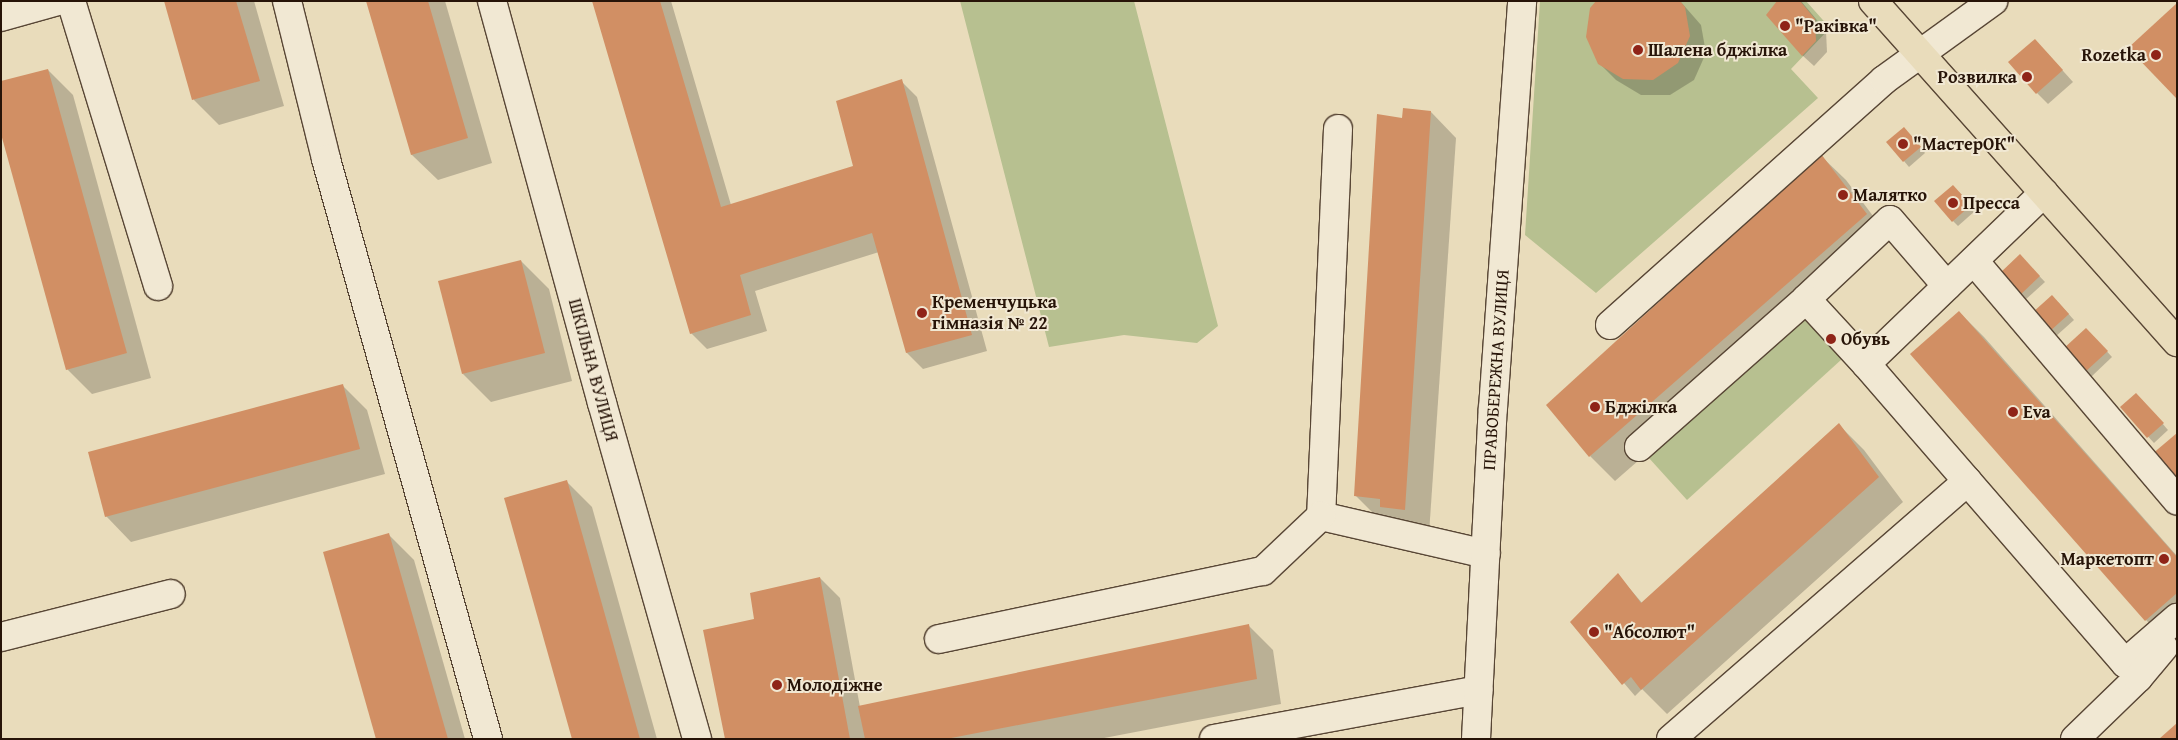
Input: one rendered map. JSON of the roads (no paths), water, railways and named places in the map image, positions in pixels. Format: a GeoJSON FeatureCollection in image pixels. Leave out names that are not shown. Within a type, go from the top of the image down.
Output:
{"type":"FeatureCollection","features":[{"type":"Feature","properties":{"kind":"main road"},"geometry":{"type":"LineString","coordinates":[[1873,1],[2177,342]]}},
{"type":"Feature","properties":{"kind":"street"},"geometry":{"type":"LineString","coordinates":[[1,17],[58,1]]}},
{"type":"Feature","properties":{"kind":"street"},"geometry":{"type":"LineString","coordinates":[[71,1],[158,286]]}},
{"type":"Feature","properties":{"kind":"street"},"geometry":{"type":"LineString","coordinates":[[287,1],[326,159],[488,739]]}},
{"type":"Feature","properties":{"kind":"street","name":"ШКІЛЬНА ВУЛИЦЯ"},"geometry":{"type":"LineString","coordinates":[[492,1],[602,403],[697,739]]}},
{"type":"Feature","properties":{"kind":"street","name":"ПРАВОБЕРЕЖНА ВУЛИЦЯ"},"geometry":{"type":"LineString","coordinates":[[1476,739],[1493,408],[1522,1]]}},
{"type":"Feature","properties":{"kind":"street"},"geometry":{"type":"LineString","coordinates":[[1610,326],[1884,80],[1993,1]]}},
{"type":"Feature","properties":{"kind":"street"},"geometry":{"type":"LineString","coordinates":[[939,639],[1263,571],[1321,516],[1338,129]]}},
{"type":"Feature","properties":{"kind":"street"},"geometry":{"type":"LineString","coordinates":[[1866,364],[2044,193]]}},
{"type":"Feature","properties":{"kind":"street"},"geometry":{"type":"LineString","coordinates":[[1639,447],[1806,299],[1890,220],[1947,286]]}},
{"type":"Feature","properties":{"kind":"street"},"geometry":{"type":"LineString","coordinates":[[1974,261],[2177,500]]}},
{"type":"Feature","properties":{"kind":"street"},"geometry":{"type":"LineString","coordinates":[[1806,299],[1866,364],[2125,663],[2177,618]]}},
{"type":"Feature","properties":{"kind":"street"},"geometry":{"type":"LineString","coordinates":[[1671,739],[1968,481]]}},
{"type":"Feature","properties":{"kind":"street"},"geometry":{"type":"LineString","coordinates":[[1321,516],[1486,554]]}},
{"type":"Feature","properties":{"kind":"street"},"geometry":{"type":"LineString","coordinates":[[1,637],[171,594]]}},
{"type":"Feature","properties":{"kind":"street"},"geometry":{"type":"LineString","coordinates":[[2074,739],[2138,678],[2177,633]]}},
{"type":"Feature","properties":{"kind":"street"},"geometry":{"type":"LineString","coordinates":[[1214,739],[1479,690]]}},
{"type":"Feature","properties":{"kind":"place","name":"\"Раківка\""},"geometry":{"type":"Point","coordinates":[1785,26]}},
{"type":"Feature","properties":{"kind":"place","name":"Шалена бджілка"},"geometry":{"type":"Point","coordinates":[1638,50]}},
{"type":"Feature","properties":{"kind":"place","name":"Rozetka"},"geometry":{"type":"Point","coordinates":[2156,55]}},
{"type":"Feature","properties":{"kind":"place","name":"Розвилка"},"geometry":{"type":"Point","coordinates":[2027,77]}},
{"type":"Feature","properties":{"kind":"place","name":"\"МастерОК\""},"geometry":{"type":"Point","coordinates":[1903,144]}},
{"type":"Feature","properties":{"kind":"place","name":"Малятко"},"geometry":{"type":"Point","coordinates":[1843,195]}},
{"type":"Feature","properties":{"kind":"place","name":"Пресса"},"geometry":{"type":"Point","coordinates":[1953,203]}},
{"type":"Feature","properties":{"kind":"place","name":"Кременчуцька гімназія № 22"},"geometry":{"type":"Point","coordinates":[922,313]}},
{"type":"Feature","properties":{"kind":"place","name":"Обувь"},"geometry":{"type":"Point","coordinates":[1831,339]}},
{"type":"Feature","properties":{"kind":"place","name":"Бджілка"},"geometry":{"type":"Point","coordinates":[1595,407]}},
{"type":"Feature","properties":{"kind":"place","name":"Eva"},"geometry":{"type":"Point","coordinates":[2013,412]}},
{"type":"Feature","properties":{"kind":"place","name":"Маркетопт"},"geometry":{"type":"Point","coordinates":[2164,559]}},
{"type":"Feature","properties":{"kind":"place","name":"\"Абсолют\""},"geometry":{"type":"Point","coordinates":[1594,632]}},
{"type":"Feature","properties":{"kind":"place","name":"Молодіжне"},"geometry":{"type":"Point","coordinates":[777,685]}}]}
